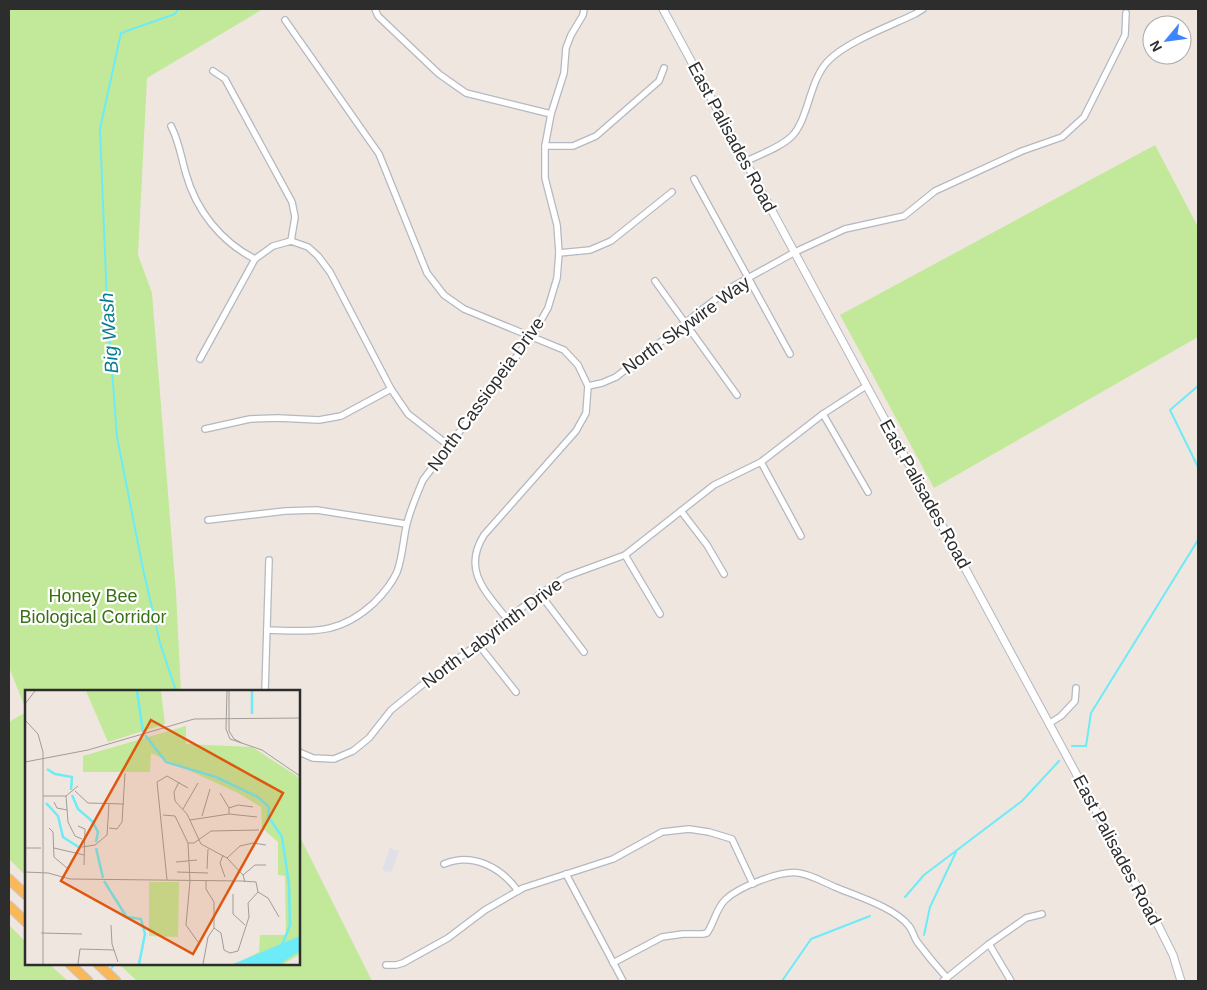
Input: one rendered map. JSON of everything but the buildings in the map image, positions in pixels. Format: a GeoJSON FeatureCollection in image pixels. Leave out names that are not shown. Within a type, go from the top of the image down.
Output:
{"type":"FeatureCollection","features":[{"type":"Feature","properties":{"kind":"main road"},"geometry":{"type":"LineString","coordinates":[[9,879],[25,894]]}},
{"type":"Feature","properties":{"kind":"main road"},"geometry":{"type":"LineString","coordinates":[[12,909],[25,921]]}},
{"type":"Feature","properties":{"kind":"main road"},"geometry":{"type":"LineString","coordinates":[[71,965],[88,981]]}},
{"type":"Feature","properties":{"kind":"main road"},"geometry":{"type":"LineString","coordinates":[[99,965],[116,981]]}},
{"type":"Feature","properties":{"kind":"street"},"geometry":{"type":"LineString","coordinates":[[375,9],[378,16],[439,74],[466,93],[550,114]]}},
{"type":"Feature","properties":{"kind":"street","name":"North Cassiopeia Drive"},"geometry":{"type":"LineString","coordinates":[[267,630],[314,631],[337,628],[362,614],[383,594],[396,572],[406,524],[423,480],[532,336],[548,308],[557,278],[559,253],[557,225],[545,178],[545,146],[550,114],[564,73],[566,48],[584,9]]}},
{"type":"Feature","properties":{"kind":"street","name":"East Palisades Road"},"geometry":{"type":"LineString","coordinates":[[662,9],[1159,927],[1173,955],[1181,981]]}},
{"type":"Feature","properties":{"kind":"street"},"geometry":{"type":"LineString","coordinates":[[745,162],[786,141],[793,135],[799,127],[818,77],[826,62],[841,49],[923,9]]}},
{"type":"Feature","properties":{"kind":"street","name":"North Skywire Way"},"geometry":{"type":"LineString","coordinates":[[588,386],[602,384],[616,377],[730,288],[795,252],[845,229],[904,216],[936,191],[1022,150],[1062,137],[1084,117],[1125,35],[1126,13]]}},
{"type":"Feature","properties":{"kind":"street"},"geometry":{"type":"LineString","coordinates":[[285,20],[379,154],[427,273],[444,295],[464,309],[564,350],[578,365],[588,386],[586,413],[576,431],[484,535],[476,547],[474,560],[476,575],[484,590],[507,619]]}},
{"type":"Feature","properties":{"kind":"street"},"geometry":{"type":"LineString","coordinates":[[545,146],[573,146],[596,136],[660,81],[664,68]]}},
{"type":"Feature","properties":{"kind":"street"},"geometry":{"type":"LineString","coordinates":[[213,71],[225,79],[292,202],[295,217],[291,241]]}},
{"type":"Feature","properties":{"kind":"street"},"geometry":{"type":"LineString","coordinates":[[170,126],[177,136],[193,194],[207,218],[225,239],[239,251],[255,258]]}},
{"type":"Feature","properties":{"kind":"street"},"geometry":{"type":"LineString","coordinates":[[694,179],[790,354]]}},
{"type":"Feature","properties":{"kind":"street"},"geometry":{"type":"LineString","coordinates":[[559,253],[590,250],[611,241],[672,192]]}},
{"type":"Feature","properties":{"kind":"street"},"geometry":{"type":"LineString","coordinates":[[200,359],[255,258],[273,246],[291,241],[308,247],[318,256],[330,272],[391,389],[408,414],[448,445]]}},
{"type":"Feature","properties":{"kind":"street"},"geometry":{"type":"LineString","coordinates":[[655,281],[737,395]]}},
{"type":"Feature","properties":{"kind":"street","name":"North Labyrinth Drive"},"geometry":{"type":"LineString","coordinates":[[300,752],[313,758],[334,759],[353,751],[369,738],[390,710],[478,644],[540,594],[565,578],[625,555],[714,485],[761,462],[823,414],[866,386]]}},
{"type":"Feature","properties":{"kind":"street"},"geometry":{"type":"LineString","coordinates":[[205,429],[250,419],[320,420],[341,416],[391,389]]}},
{"type":"Feature","properties":{"kind":"street"},"geometry":{"type":"LineString","coordinates":[[823,414],[868,492]]}},
{"type":"Feature","properties":{"kind":"street"},"geometry":{"type":"LineString","coordinates":[[761,462],[801,536]]}},
{"type":"Feature","properties":{"kind":"street"},"geometry":{"type":"LineString","coordinates":[[208,520],[285,511],[317,510],[406,524]]}},
{"type":"Feature","properties":{"kind":"street"},"geometry":{"type":"LineString","coordinates":[[680,511],[707,545],[724,574]]}},
{"type":"Feature","properties":{"kind":"street"},"geometry":{"type":"LineString","coordinates":[[625,555],[660,614]]}},
{"type":"Feature","properties":{"kind":"street"},"geometry":{"type":"LineString","coordinates":[[265,690],[270,560]]}},
{"type":"Feature","properties":{"kind":"street"},"geometry":{"type":"LineString","coordinates":[[540,594],[584,652]]}},
{"type":"Feature","properties":{"kind":"street"},"geometry":{"type":"LineString","coordinates":[[478,644],[516,692]]}},
{"type":"Feature","properties":{"kind":"street"},"geometry":{"type":"LineString","coordinates":[[1050,723],[1061,716],[1075,701],[1076,688]]}},
{"type":"Feature","properties":{"kind":"street"},"geometry":{"type":"LineString","coordinates":[[386,965],[396,966],[403,963],[460,930],[485,910],[518,891],[613,858],[662,832],[688,829],[709,832],[732,839],[753,884]]}},
{"type":"Feature","properties":{"kind":"street"},"geometry":{"type":"LineString","coordinates":[[444,864],[460,859],[488,865],[500,871],[518,891]]}},
{"type":"Feature","properties":{"kind":"street"},"geometry":{"type":"LineString","coordinates":[[613,963],[662,937],[707,933],[718,910],[726,899],[753,884],[779,874],[799,873],[875,903],[894,914],[909,926],[916,941],[945,980],[989,944],[1026,918],[1042,914]]}},
{"type":"Feature","properties":{"kind":"street"},"geometry":{"type":"LineString","coordinates":[[566,874],[623,981]]}},
{"type":"Feature","properties":{"kind":"street"},"geometry":{"type":"LineString","coordinates":[[989,944],[1011,981]]}},
{"type":"Feature","properties":{"kind":"shaded area"},"geometry":{"type":"Polygon","coordinates":[[[390,848],[399,851],[391,873],[382,870],[390,848]]]}},
{"type":"Feature","properties":{"kind":"green space","name":"Honey Bee Biological Corridor"},"geometry":{"type":"Polygon","coordinates":[[[9,9],[263,9],[147,78],[138,255],[152,293],[176,593],[181,690],[25,690],[25,707],[9,667],[9,9]]]}},
{"type":"Feature","properties":{"kind":"green space"},"geometry":{"type":"Polygon","coordinates":[[[1155,145],[1198,227],[1198,337],[934,488],[840,315],[1155,145]]]}},
{"type":"Feature","properties":{"kind":"green space"},"geometry":{"type":"Polygon","coordinates":[[[25,713],[25,875],[9,859],[9,722],[25,713]]]}},
{"type":"Feature","properties":{"kind":"green space"},"geometry":{"type":"Polygon","coordinates":[[[300,837],[372,981],[137,981],[120,965],[300,965],[300,837]]]}},
{"type":"Feature","properties":{"kind":"green space"},"geometry":{"type":"Polygon","coordinates":[[[9,925],[25,941],[25,965],[50,965],[68,981],[9,981],[9,925]]]}},
{"type":"Feature","properties":{"kind":"waterway","name":"Big Wash"},"geometry":{"type":"LineString","coordinates":[[176,690],[160,643],[143,569],[117,437],[107,303],[100,129],[121,33],[175,14],[178,9]]}},
{"type":"Feature","properties":{"kind":"waterway"},"geometry":{"type":"LineString","coordinates":[[1198,386],[1170,410],[1198,467]]}},
{"type":"Feature","properties":{"kind":"waterway"},"geometry":{"type":"LineString","coordinates":[[1072,746],[1086,746],[1091,713],[1198,540]]}},
{"type":"Feature","properties":{"kind":"waterway"},"geometry":{"type":"LineString","coordinates":[[905,897],[924,875],[1022,801],[1059,761]]}},
{"type":"Feature","properties":{"kind":"waterway"},"geometry":{"type":"LineString","coordinates":[[924,935],[930,907],[956,852]]}},
{"type":"Feature","properties":{"kind":"waterway"},"geometry":{"type":"LineString","coordinates":[[782,981],[811,939],[870,916]]}},
{"type":"Feature","properties":{"kind":"waterway","name":"Big Wash"},"geometry":{"type":"LineString","coordinates":[[110,971],[113,965]]}}]}
